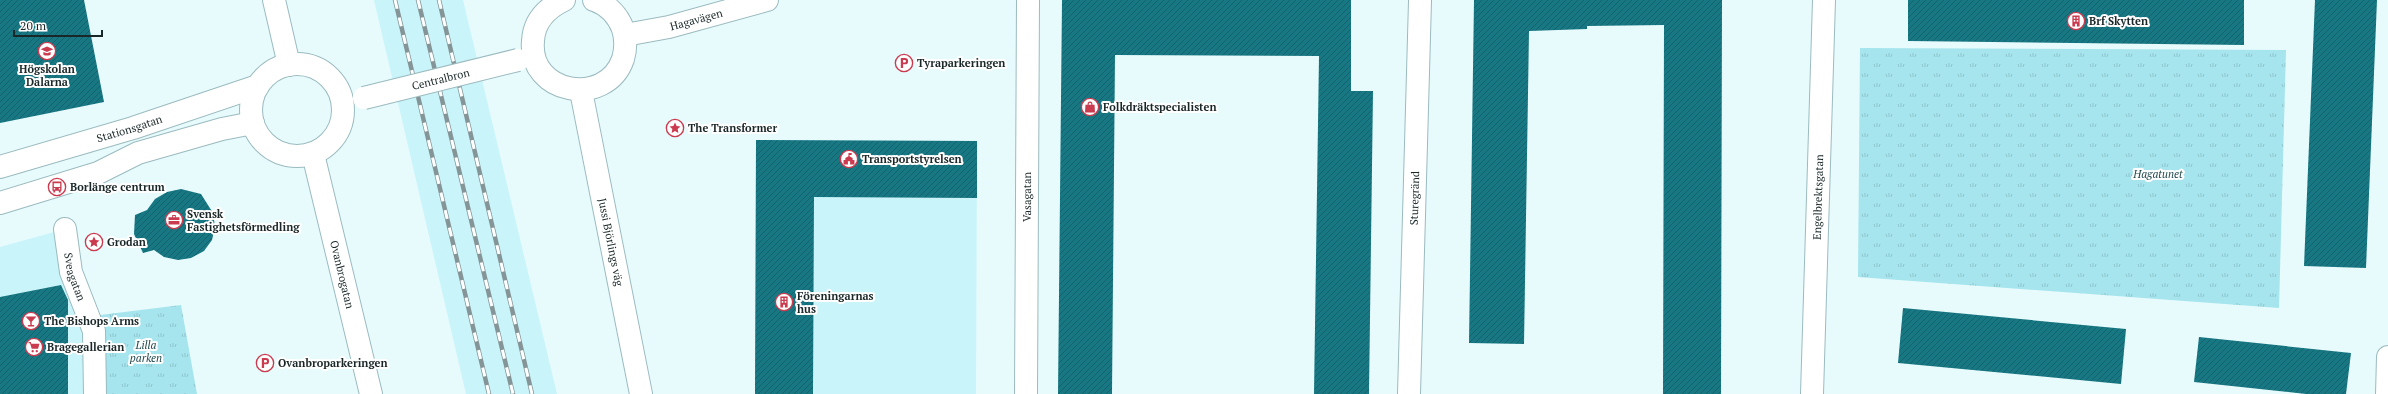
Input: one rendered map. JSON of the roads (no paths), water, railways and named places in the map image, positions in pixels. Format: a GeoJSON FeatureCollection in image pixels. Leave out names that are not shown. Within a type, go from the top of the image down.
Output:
{"type":"FeatureCollection","features":[{"type":"Feature","properties":{"kind":"street"},"geometry":{"type":"LineString","coordinates":[[274,0],[289,65]]}},
{"type":"Feature","properties":{"kind":"street"},"geometry":{"type":"LineString","coordinates":[[564,0],[552,6],[542,16],[535,28],[526,58],[551,82],[566,88],[581,91],[597,87],[610,79],[620,67],[625,52],[625,36],[620,20],[610,8],[594,0]]}},
{"type":"Feature","properties":{"kind":"street","name":"Hagavägen"},"geometry":{"type":"LineString","coordinates":[[625,36],[767,0]]}},
{"type":"Feature","properties":{"kind":"street","name":"Vasagatan"},"geometry":{"type":"LineString","coordinates":[[1026,394],[1028,0]]}},
{"type":"Feature","properties":{"kind":"street","name":"Engelbrektsgatan"},"geometry":{"type":"LineString","coordinates":[[1812,394],[1824,0]]}},
{"type":"Feature","properties":{"kind":"street","name":"Sturegränd"},"geometry":{"type":"LineString","coordinates":[[1409,394],[1420,1]]}},
{"type":"Feature","properties":{"kind":"street","name":"Centralbron"},"geometry":{"type":"LineString","coordinates":[[354,101],[526,58]]}},
{"type":"Feature","properties":{"kind":"street"},"geometry":{"type":"LineString","coordinates":[[304,64],[318,69],[330,77],[339,89],[354,101],[338,134],[327,146],[314,154],[298,157],[284,155],[270,148],[259,137],[253,123],[251,110],[253,98],[258,86],[266,76],[277,69],[289,65],[304,64]]}},
{"type":"Feature","properties":{"kind":"street","name":"Stationsgatan"},"geometry":{"type":"LineString","coordinates":[[0,167],[133,128],[258,86]]}},
{"type":"Feature","properties":{"kind":"street","name":"Jussi Björlings väg"},"geometry":{"type":"LineString","coordinates":[[581,91],[641,394]]}},
{"type":"Feature","properties":{"kind":"street"},"geometry":{"type":"LineString","coordinates":[[0,203],[98,173],[138,153],[222,129],[253,123]]}},
{"type":"Feature","properties":{"kind":"street","name":"Ovanbrogatan"},"geometry":{"type":"LineString","coordinates":[[314,154],[372,394]]}},
{"type":"Feature","properties":{"kind":"street","name":"Sveagatan"},"geometry":{"type":"LineString","coordinates":[[65,229],[71,272],[94,331],[95,394]]}},
{"type":"Feature","properties":{"kind":"street"},"geometry":{"type":"LineString","coordinates":[[2386,394],[2388,357]]}},
{"type":"Feature","properties":{"kind":"railway"},"geometry":{"type":"LineString","coordinates":[[395,0],[489,394]]}},
{"type":"Feature","properties":{"kind":"railway"},"geometry":{"type":"LineString","coordinates":[[418,0],[513,394]]}},
{"type":"Feature","properties":{"kind":"railway"},"geometry":{"type":"LineString","coordinates":[[439,0],[532,394]]}},
{"type":"Feature","properties":{"kind":"place","name":"Brf Skytten"},"geometry":{"type":"Point","coordinates":[2076,21]}},
{"type":"Feature","properties":{"kind":"place","name":"Högskolan Dalarna"},"geometry":{"type":"Point","coordinates":[47,51]}},
{"type":"Feature","properties":{"kind":"place","name":"Tyraparkeringen"},"geometry":{"type":"Point","coordinates":[904,63]}},
{"type":"Feature","properties":{"kind":"place","name":"Folkdräktspecialisten"},"geometry":{"type":"Point","coordinates":[1090,107]}},
{"type":"Feature","properties":{"kind":"place","name":"The Transformer"},"geometry":{"type":"Point","coordinates":[675,128]}},
{"type":"Feature","properties":{"kind":"place","name":"Transportstyrelsen"},"geometry":{"type":"Point","coordinates":[849,159]}},
{"type":"Feature","properties":{"kind":"place","name":"Borlänge centrum"},"geometry":{"type":"Point","coordinates":[57,187]}},
{"type":"Feature","properties":{"kind":"place","name":"Svensk Fastighetsförmedling"},"geometry":{"type":"Point","coordinates":[174,220]}},
{"type":"Feature","properties":{"kind":"place","name":"Grodan"},"geometry":{"type":"Point","coordinates":[94,242]}},
{"type":"Feature","properties":{"kind":"place","name":"Föreningarnas hus"},"geometry":{"type":"Point","coordinates":[784,302]}},
{"type":"Feature","properties":{"kind":"place","name":"The Bishops Arms"},"geometry":{"type":"Point","coordinates":[31,321]}},
{"type":"Feature","properties":{"kind":"place","name":"Bragegallerian"},"geometry":{"type":"Point","coordinates":[34,347]}},
{"type":"Feature","properties":{"kind":"place","name":"Ovanbroparkeringen"},"geometry":{"type":"Point","coordinates":[265,363]}},
{"type":"Feature","properties":{"kind":"park label","name":"Hagatunet"},"geometry":{"type":"Point","coordinates":[2158,174]}},
{"type":"Feature","properties":{"kind":"park label","name":"Lilla parken"},"geometry":{"type":"Point","coordinates":[146,351]}}]}
